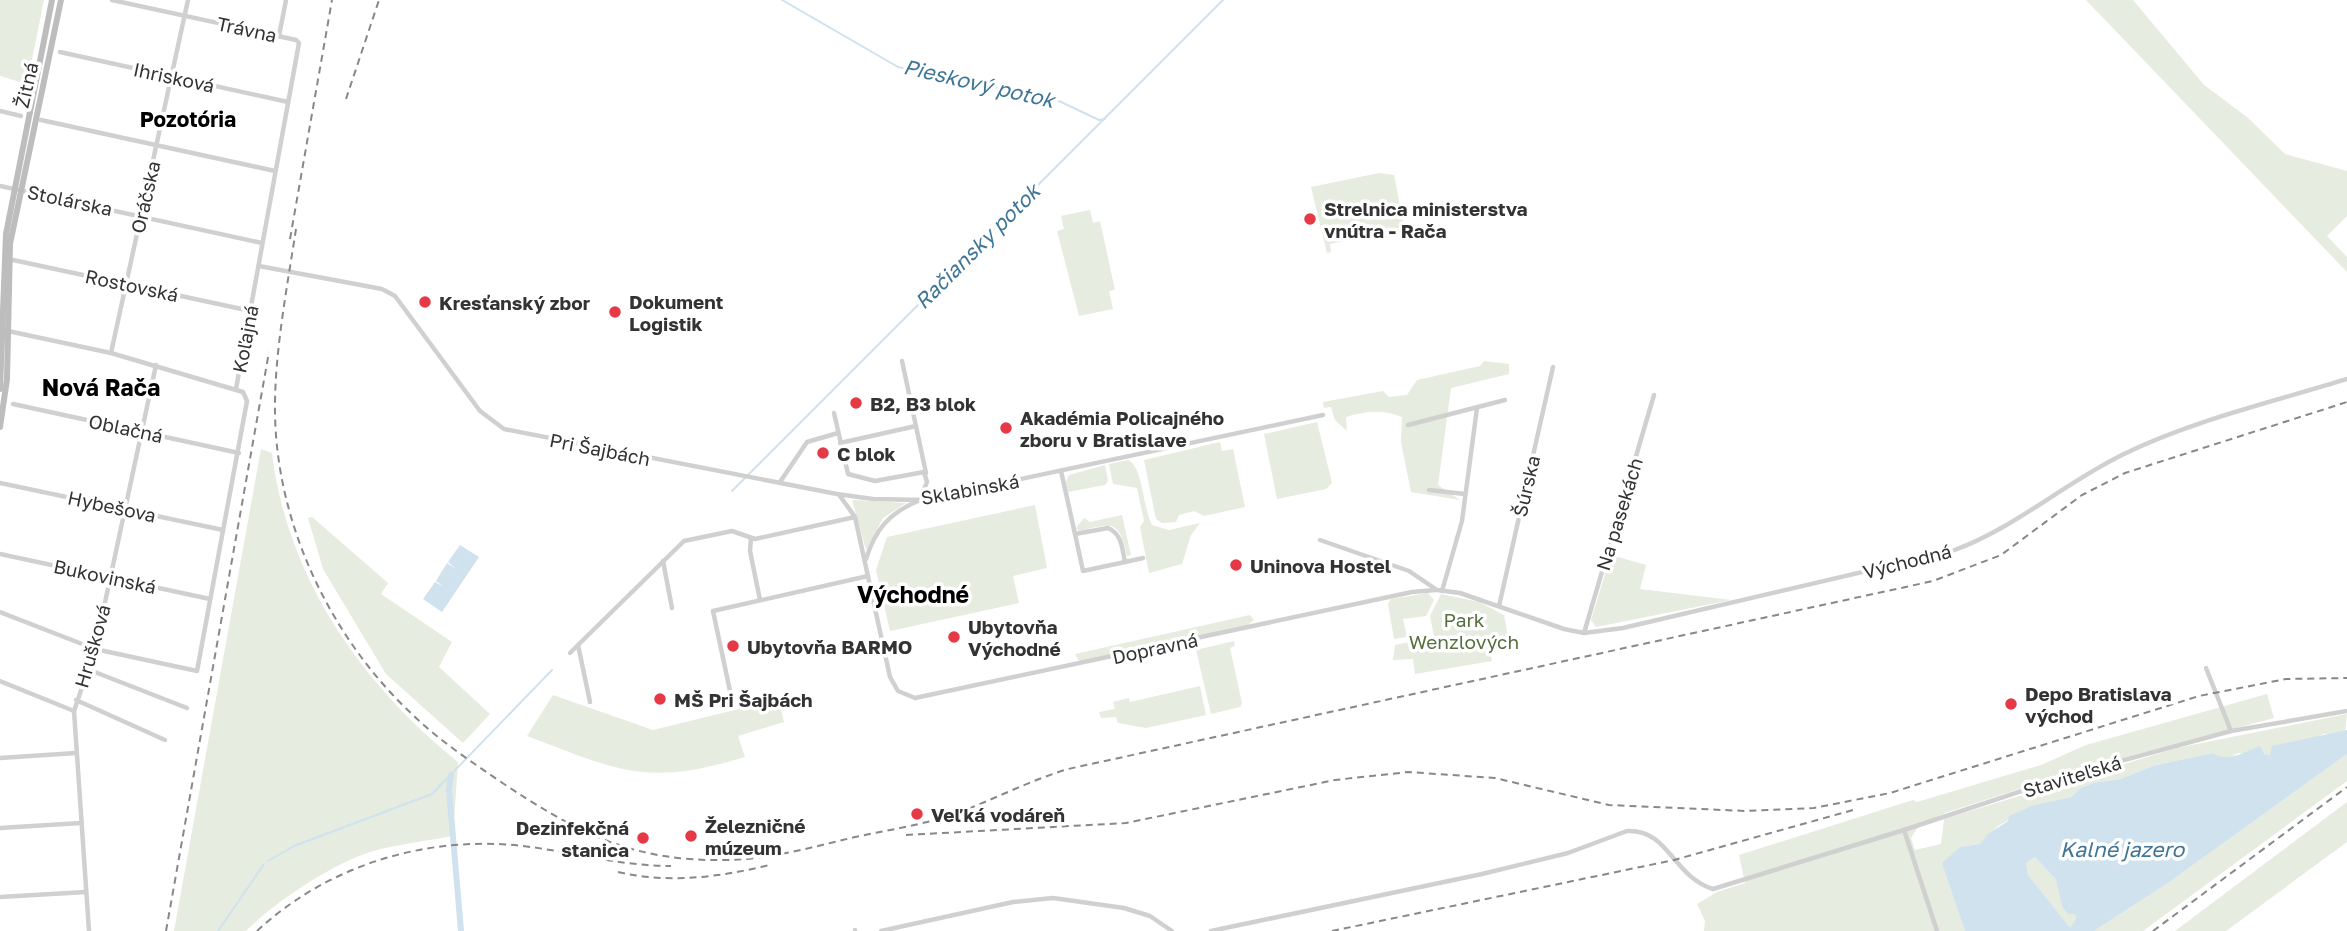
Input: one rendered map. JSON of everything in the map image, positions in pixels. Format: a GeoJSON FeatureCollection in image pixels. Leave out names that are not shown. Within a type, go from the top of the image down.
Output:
{"type":"FeatureCollection","features":[{"type":"Feature","properties":{"kind":"main road","name":"Žitná"},"geometry":{"type":"LineString","coordinates":[[0,389],[10,244],[17,189],[52,0]]}},
{"type":"Feature","properties":{"kind":"main road","name":"Žitná"},"geometry":{"type":"LineString","coordinates":[[17,189],[61,0]]}},
{"type":"Feature","properties":{"kind":"main road","name":"Žitná"},"geometry":{"type":"LineString","coordinates":[[0,427],[7,379],[3,330]]}},
{"type":"Feature","properties":{"kind":"street","name":"Trávna"},"geometry":{"type":"LineString","coordinates":[[112,0],[299,42]]}},
{"type":"Feature","properties":{"kind":"street","name":"Oráčska"},"geometry":{"type":"LineString","coordinates":[[111,352],[188,0]]}},
{"type":"Feature","properties":{"kind":"street"},"geometry":{"type":"LineString","coordinates":[[279,36],[286,0]]}},
{"type":"Feature","properties":{"kind":"street","name":"Koľajná"},"geometry":{"type":"LineString","coordinates":[[95,649],[197,671],[247,401],[244,393],[236,389],[299,42]]}},
{"type":"Feature","properties":{"kind":"street","name":"Ihrisková"},"geometry":{"type":"LineString","coordinates":[[60,52],[288,102]]}},
{"type":"Feature","properties":{"kind":"street"},"geometry":{"type":"LineString","coordinates":[[0,111],[21,116]]}},
{"type":"Feature","properties":{"kind":"street"},"geometry":{"type":"LineString","coordinates":[[41,120],[275,171]]}},
{"type":"Feature","properties":{"kind":"street","name":"Stolárska"},"geometry":{"type":"LineString","coordinates":[[0,186],[262,243]]}},
{"type":"Feature","properties":{"kind":"street","name":"Rostovská"},"geometry":{"type":"LineString","coordinates":[[13,260],[251,311]]}},
{"type":"Feature","properties":{"kind":"street","name":"Pri Šajbách"},"geometry":{"type":"LineString","coordinates":[[259,266],[382,289],[395,296],[480,411],[499,427],[561,442],[837,494]]}},
{"type":"Feature","properties":{"kind":"street"},"geometry":{"type":"LineString","coordinates":[[3,330],[111,352],[236,389]]}},
{"type":"Feature","properties":{"kind":"street"},"geometry":{"type":"LineString","coordinates":[[865,562],[874,536],[885,521],[902,508],[921,500],[927,482],[902,361]]}},
{"type":"Feature","properties":{"kind":"street","name":"Hrušková"},"geometry":{"type":"LineString","coordinates":[[89,931],[74,711],[95,649],[156,365]]}},
{"type":"Feature","properties":{"kind":"street","name":"Šúrska"},"geometry":{"type":"LineString","coordinates":[[1499,606],[1553,367]]}},
{"type":"Feature","properties":{"kind":"street","name":"Východná"},"geometry":{"type":"LineString","coordinates":[[1320,540],[1409,571],[1439,590],[1499,606],[1564,629],[1584,633],[1623,628],[1952,551],[1999,530],[2085,475],[2143,445],[2347,379]]}},
{"type":"Feature","properties":{"kind":"street","name":"Na pasekách"},"geometry":{"type":"LineString","coordinates":[[1584,633],[1654,396]]}},
{"type":"Feature","properties":{"kind":"street"},"geometry":{"type":"LineString","coordinates":[[1408,425],[1505,400]]}},
{"type":"Feature","properties":{"kind":"street","name":"Oblačná"},"geometry":{"type":"LineString","coordinates":[[13,404],[239,453]]}},
{"type":"Feature","properties":{"kind":"street"},"geometry":{"type":"LineString","coordinates":[[1439,590],[1462,521],[1477,408]]}},
{"type":"Feature","properties":{"kind":"street"},"geometry":{"type":"LineString","coordinates":[[834,413],[850,475],[875,481],[926,473]]}},
{"type":"Feature","properties":{"kind":"street","name":"Sklabinská"},"geometry":{"type":"LineString","coordinates":[[837,494],[873,499],[921,500],[1323,415]]}},
{"type":"Feature","properties":{"kind":"street"},"geometry":{"type":"LineString","coordinates":[[841,443],[916,426]]}},
{"type":"Feature","properties":{"kind":"street"},"geometry":{"type":"LineString","coordinates":[[780,482],[807,442],[838,433]]}},
{"type":"Feature","properties":{"kind":"street"},"geometry":{"type":"LineString","coordinates":[[1061,471],[1083,571],[1143,558]]}},
{"type":"Feature","properties":{"kind":"street","name":"Hybešova"},"geometry":{"type":"LineString","coordinates":[[0,482],[223,530]]}},
{"type":"Feature","properties":{"kind":"street"},"geometry":{"type":"LineString","coordinates":[[1429,489],[1465,494]]}},
{"type":"Feature","properties":{"kind":"street"},"geometry":{"type":"LineString","coordinates":[[730,691],[713,611],[868,576],[855,517],[847,502],[837,494]]}},
{"type":"Feature","properties":{"kind":"street"},"geometry":{"type":"LineString","coordinates":[[570,653],[684,541],[732,531],[751,538],[855,517]]}},
{"type":"Feature","properties":{"kind":"street"},"geometry":{"type":"LineString","coordinates":[[1076,534],[1108,528],[1116,531],[1125,562]]}},
{"type":"Feature","properties":{"kind":"street"},"geometry":{"type":"LineString","coordinates":[[751,538],[750,551],[760,600]]}},
{"type":"Feature","properties":{"kind":"street","name":"Bukovinská"},"geometry":{"type":"LineString","coordinates":[[0,554],[210,599]]}},
{"type":"Feature","properties":{"kind":"street"},"geometry":{"type":"LineString","coordinates":[[663,561],[672,608]]}},
{"type":"Feature","properties":{"kind":"street","name":"Dopravná"},"geometry":{"type":"LineString","coordinates":[[868,576],[888,670],[898,691],[920,698],[1412,592],[1439,590]]}},
{"type":"Feature","properties":{"kind":"street"},"geometry":{"type":"LineString","coordinates":[[0,612],[95,649]]}},
{"type":"Feature","properties":{"kind":"street"},"geometry":{"type":"LineString","coordinates":[[578,645],[590,702]]}},
{"type":"Feature","properties":{"kind":"street"},"geometry":{"type":"LineString","coordinates":[[2206,668],[2231,731]]}},
{"type":"Feature","properties":{"kind":"street"},"geometry":{"type":"LineString","coordinates":[[87,669],[187,708]]}},
{"type":"Feature","properties":{"kind":"street"},"geometry":{"type":"LineString","coordinates":[[0,681],[74,711]]}},
{"type":"Feature","properties":{"kind":"street"},"geometry":{"type":"LineString","coordinates":[[76,701],[165,740]]}},
{"type":"Feature","properties":{"kind":"street","name":"Staviteľská"},"geometry":{"type":"LineString","coordinates":[[1212,931],[1482,874],[1588,847],[1627,831],[1637,830],[1655,837],[1684,873],[1713,889],[2073,774],[2231,731],[2347,710]]}},
{"type":"Feature","properties":{"kind":"street"},"geometry":{"type":"LineString","coordinates":[[0,758],[76,753]]}},
{"type":"Feature","properties":{"kind":"street"},"geometry":{"type":"LineString","coordinates":[[0,828],[81,823]]}},
{"type":"Feature","properties":{"kind":"street"},"geometry":{"type":"LineString","coordinates":[[1904,830],[1937,931]]}},
{"type":"Feature","properties":{"kind":"street"},"geometry":{"type":"LineString","coordinates":[[0,897],[86,892]]}},
{"type":"Feature","properties":{"kind":"street"},"geometry":{"type":"LineString","coordinates":[[881,931],[1013,902],[1053,898],[1124,908],[1150,916],[1172,931]]}},
{"type":"Feature","properties":{"kind":"green space"},"geometry":{"type":"Polygon","coordinates":[[[0,0],[44,0],[27,84],[0,76],[0,0]]]}},
{"type":"Feature","properties":{"kind":"green space"},"geometry":{"type":"Polygon","coordinates":[[[2086,0],[2133,0],[2204,85],[2247,117],[2285,154],[2347,171],[2347,216],[2327,236],[2347,257],[2347,272],[2086,0]]]}},
{"type":"Feature","properties":{"kind":"green space"},"geometry":{"type":"Polygon","coordinates":[[[1379,173],[1394,175],[1406,236],[1401,237],[1399,230],[1330,244],[1331,252],[1327,253],[1311,187],[1379,173]]]}},
{"type":"Feature","properties":{"kind":"green space"},"geometry":{"type":"Polygon","coordinates":[[[1090,210],[1093,223],[1100,221],[1115,290],[1109,291],[1113,309],[1079,316],[1057,231],[1064,229],[1061,216],[1090,210]]]}},
{"type":"Feature","properties":{"kind":"green space"},"geometry":{"type":"Polygon","coordinates":[[[1484,361],[1509,364],[1509,374],[1451,388],[1438,485],[1460,500],[1411,492],[1401,442],[1402,417],[1381,412],[1353,415],[1346,417],[1347,431],[1335,420],[1331,407],[1324,408],[1323,402],[1383,391],[1389,397],[1407,395],[1417,380],[1480,366],[1484,361]]]}},
{"type":"Feature","properties":{"kind":"green space"},"geometry":{"type":"Polygon","coordinates":[[[1317,422],[1332,483],[1326,489],[1277,499],[1264,434],[1317,422]]]}},
{"type":"Feature","properties":{"kind":"green space"},"geometry":{"type":"Polygon","coordinates":[[[1220,442],[1222,451],[1233,449],[1245,507],[1204,516],[1194,511],[1179,515],[1176,522],[1162,523],[1156,519],[1144,460],[1220,442]]]}},
{"type":"Feature","properties":{"kind":"green space"},"geometry":{"type":"Polygon","coordinates":[[[261,449],[272,453],[280,499],[294,543],[312,585],[335,626],[391,699],[423,732],[458,762],[453,836],[373,851],[357,857],[305,885],[246,931],[174,931],[261,449]]]}},
{"type":"Feature","properties":{"kind":"green space"},"geometry":{"type":"Polygon","coordinates":[[[1128,460],[1137,470],[1152,525],[1169,530],[1200,523],[1191,535],[1182,564],[1149,573],[1140,527],[1144,521],[1137,488],[1113,484],[1109,464],[1128,460]]]}},
{"type":"Feature","properties":{"kind":"green space"},"geometry":{"type":"Polygon","coordinates":[[[1105,465],[1108,481],[1105,485],[1068,492],[1066,482],[1069,475],[1105,465]]]}},
{"type":"Feature","properties":{"kind":"green space"},"geometry":{"type":"Polygon","coordinates":[[[852,500],[906,503],[883,518],[866,550],[852,500]]]}},
{"type":"Feature","properties":{"kind":"green space"},"geometry":{"type":"Polygon","coordinates":[[[1035,505],[1047,568],[1013,576],[1019,603],[890,631],[876,570],[887,537],[1035,505]]]}},
{"type":"Feature","properties":{"kind":"green space"},"geometry":{"type":"Polygon","coordinates":[[[1122,515],[1131,555],[1127,556],[1121,535],[1113,527],[1100,526],[1079,531],[1076,528],[1084,518],[1090,522],[1122,515]]]}},
{"type":"Feature","properties":{"kind":"green space"},"geometry":{"type":"Polygon","coordinates":[[[312,517],[388,583],[381,594],[452,642],[439,667],[490,714],[463,743],[386,674],[323,569],[308,518],[312,517]]]}},
{"type":"Feature","properties":{"kind":"green space"},"geometry":{"type":"Polygon","coordinates":[[[1611,555],[1646,565],[1640,589],[1731,600],[1596,627],[1591,620],[1611,555]]]}},
{"type":"Feature","properties":{"kind":"green space"},"geometry":{"type":"Polygon","coordinates":[[[1428,593],[1434,600],[1426,616],[1403,619],[1407,637],[1394,639],[1388,604],[1391,599],[1428,593]]]}},
{"type":"Feature","properties":{"kind":"green space","name":"Park Wenzlových"},"geometry":{"type":"Polygon","coordinates":[[[1441,594],[1479,602],[1504,615],[1509,642],[1489,647],[1492,661],[1415,674],[1413,659],[1393,660],[1395,645],[1434,637],[1430,616],[1441,594]]]}},
{"type":"Feature","properties":{"kind":"green space"},"geometry":{"type":"Polygon","coordinates":[[[1250,615],[1254,620],[1248,625],[1088,660],[1079,661],[1075,654],[1250,615]]]}},
{"type":"Feature","properties":{"kind":"green space"},"geometry":{"type":"Polygon","coordinates":[[[1234,641],[1235,646],[1230,648],[1242,703],[1240,707],[1211,714],[1196,650],[1234,641]]]}},
{"type":"Feature","properties":{"kind":"green space"},"geometry":{"type":"Polygon","coordinates":[[[1200,686],[1206,715],[1146,728],[1118,723],[1116,717],[1101,718],[1099,712],[1115,709],[1113,702],[1129,698],[1130,702],[1200,686]]]}},
{"type":"Feature","properties":{"kind":"green space"},"geometry":{"type":"Polygon","coordinates":[[[777,693],[784,722],[738,736],[745,757],[683,771],[657,773],[611,766],[527,736],[553,695],[653,730],[759,704],[777,693]]]}},
{"type":"Feature","properties":{"kind":"green space"},"geometry":{"type":"Polygon","coordinates":[[[2267,694],[2274,718],[2074,771],[1945,813],[1918,827],[1911,838],[1915,850],[1941,844],[1944,819],[2177,748],[2347,714],[2345,733],[2324,734],[2271,755],[2238,753],[2229,758],[2218,757],[2213,753],[2156,765],[2120,779],[2093,783],[2081,788],[2071,797],[2034,805],[1998,826],[1980,844],[1960,847],[1943,863],[1965,931],[1704,931],[1705,921],[1697,904],[1717,892],[1745,883],[1739,855],[1913,800],[1917,802],[2041,765],[2086,745],[2267,694]]]}},
{"type":"Feature","properties":{"kind":"green space"},"geometry":{"type":"Polygon","coordinates":[[[2347,754],[2347,781],[2143,931],[2094,931],[2168,883],[2347,754]]]}},
{"type":"Feature","properties":{"kind":"green space"},"geometry":{"type":"Polygon","coordinates":[[[2347,802],[2347,842],[2226,931],[2175,931],[2347,802]]]}},
{"type":"Feature","properties":{"kind":"green space"},"geometry":{"type":"Polygon","coordinates":[[[2035,857],[2057,879],[2062,906],[2075,914],[2076,919],[2070,929],[2028,875],[2026,863],[2035,857]]]}},
{"type":"Feature","properties":{"kind":"water"},"geometry":{"type":"Polygon","coordinates":[[[460,545],[479,557],[442,612],[423,599],[435,582],[444,587],[436,581],[447,563],[456,569],[448,562],[460,545]]]}},
{"type":"Feature","properties":{"kind":"water","name":"Kalné jazero"},"geometry":{"type":"Polygon","coordinates":[[[2347,730],[2347,754],[2168,883],[2094,931],[1965,931],[1942,863],[1960,847],[1980,844],[1988,834],[2008,821],[2009,816],[2034,805],[2071,797],[2081,788],[2093,783],[2120,779],[2156,765],[2213,753],[2230,757],[2260,746],[2264,754],[2270,755],[2272,746],[2347,730]],[[2035,857],[2026,863],[2028,875],[2070,928],[2076,919],[2075,914],[2068,914],[2062,906],[2056,879],[2035,857]]]}},
{"type":"Feature","properties":{"kind":"waterway","name":"Pieskový potok"},"geometry":{"type":"LineString","coordinates":[[782,0],[898,67],[1059,101],[1099,120],[1105,119]]}},
{"type":"Feature","properties":{"kind":"waterway","name":"Račiansky potok"},"geometry":{"type":"LineString","coordinates":[[732,491],[1223,0]]}},
{"type":"Feature","properties":{"kind":"waterway","name":"Račiansky potok"},"geometry":{"type":"LineString","coordinates":[[268,861],[294,846],[432,794],[552,670]]}},
{"type":"Feature","properties":{"kind":"waterway"},"geometry":{"type":"LineString","coordinates":[[451,775],[449,790],[461,931]]}},
{"type":"Feature","properties":{"kind":"waterway","name":"Račiansky potok"},"geometry":{"type":"LineString","coordinates":[[218,931],[264,864]]}},
{"type":"Feature","properties":{"kind":"railway"},"geometry":{"type":"LineString","coordinates":[[290,239],[332,0]]}},
{"type":"Feature","properties":{"kind":"railway"},"geometry":{"type":"LineString","coordinates":[[346,99],[379,0]]}},
{"type":"Feature","properties":{"kind":"railway"},"geometry":{"type":"LineString","coordinates":[[296,229],[275,392],[278,456],[298,539],[314,579],[335,617],[358,653],[414,716],[444,742],[498,780],[553,815],[606,840],[662,856],[693,859],[727,860],[776,855],[916,825],[952,815],[1068,769],[1933,581],[2001,555],[2082,495],[2125,473],[2347,402]]}},
{"type":"Feature","properties":{"kind":"railway"},"geometry":{"type":"LineString","coordinates":[[166,931],[269,352]]}},
{"type":"Feature","properties":{"kind":"railway"},"geometry":{"type":"LineString","coordinates":[[906,835],[1126,823],[1335,780],[1408,772],[1495,778],[1609,805],[1746,811],[1814,808],[1890,793],[2199,696],[2286,679],[2347,678]]}},
{"type":"Feature","properties":{"kind":"railway"},"geometry":{"type":"LineString","coordinates":[[2153,931],[2347,787]]}},
{"type":"Feature","properties":{"kind":"railway"},"geometry":{"type":"LineString","coordinates":[[1332,931],[1674,860],[1853,810]]}},
{"type":"Feature","properties":{"kind":"railway"},"geometry":{"type":"LineString","coordinates":[[257,931],[315,888],[347,872],[415,851],[451,845],[523,846],[633,864],[671,866]]}},
{"type":"Feature","properties":{"kind":"railway"},"geometry":{"type":"LineString","coordinates":[[618,872],[657,878],[694,878],[770,865]]}},
{"type":"Feature","properties":{"kind":"place","name":"Strelnica ministerstva vnútra - Rača"},"geometry":{"type":"Point","coordinates":[1310,219]}},
{"type":"Feature","properties":{"kind":"place","name":"Kresťanský zbor"},"geometry":{"type":"Point","coordinates":[425,302]}},
{"type":"Feature","properties":{"kind":"place","name":"Dokument Logistik"},"geometry":{"type":"Point","coordinates":[615,312]}},
{"type":"Feature","properties":{"kind":"place","name":"B2, B3 blok"},"geometry":{"type":"Point","coordinates":[856,403]}},
{"type":"Feature","properties":{"kind":"place","name":"Akadémia Policajného zboru v Bratislave"},"geometry":{"type":"Point","coordinates":[1006,428]}},
{"type":"Feature","properties":{"kind":"place","name":"C blok"},"geometry":{"type":"Point","coordinates":[823,453]}},
{"type":"Feature","properties":{"kind":"place","name":"Uninova Hostel"},"geometry":{"type":"Point","coordinates":[1236,565]}},
{"type":"Feature","properties":{"kind":"place","name":"Ubytovňa Východné"},"geometry":{"type":"Point","coordinates":[954,637]}},
{"type":"Feature","properties":{"kind":"place","name":"Ubytovňa BARMO"},"geometry":{"type":"Point","coordinates":[733,646]}},
{"type":"Feature","properties":{"kind":"place","name":"MŠ Pri Šajbách"},"geometry":{"type":"Point","coordinates":[660,699]}},
{"type":"Feature","properties":{"kind":"place","name":"Depo Bratislava východ"},"geometry":{"type":"Point","coordinates":[2011,704]}},
{"type":"Feature","properties":{"kind":"place","name":"Veľká vodáreň"},"geometry":{"type":"Point","coordinates":[917,814]}},
{"type":"Feature","properties":{"kind":"place","name":"Železničné múzeum"},"geometry":{"type":"Point","coordinates":[691,836]}},
{"type":"Feature","properties":{"kind":"place","name":"Dezinfekčná stanica"},"geometry":{"type":"Point","coordinates":[643,838]}},
{"type":"Feature","properties":{"kind":"district","name":"Pozotória"},"geometry":{"type":"Point","coordinates":[188,119]}},
{"type":"Feature","properties":{"kind":"district","name":"Nová Rača"},"geometry":{"type":"Point","coordinates":[101,387]}},
{"type":"Feature","properties":{"kind":"district","name":"Východné"},"geometry":{"type":"Point","coordinates":[913,594]}}]}
